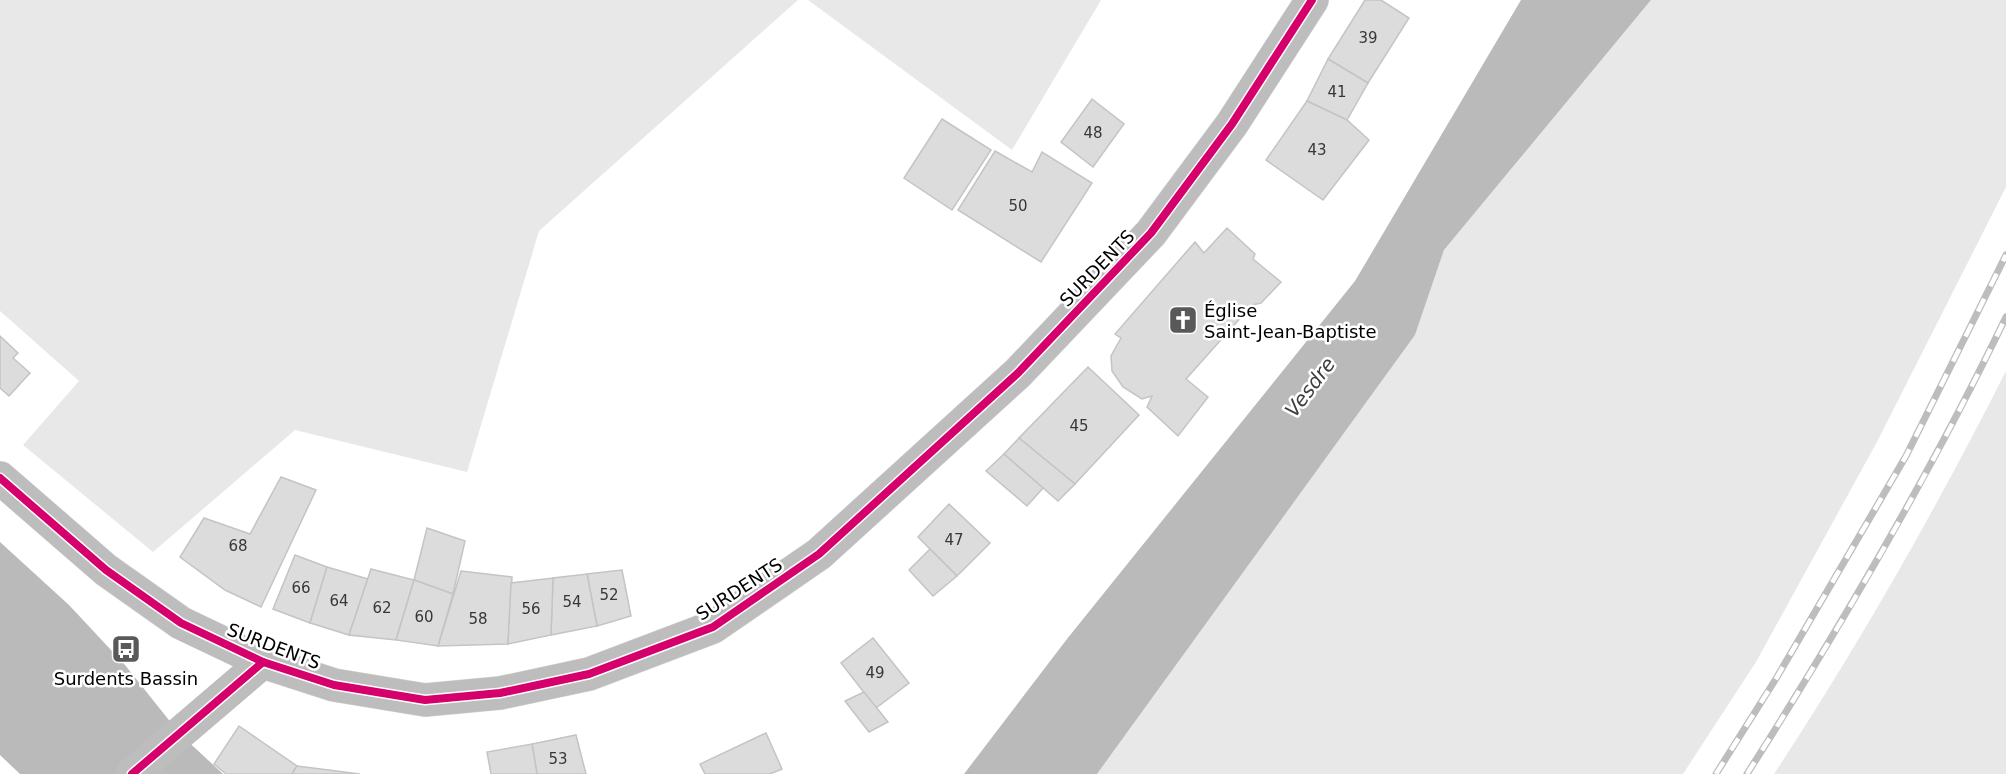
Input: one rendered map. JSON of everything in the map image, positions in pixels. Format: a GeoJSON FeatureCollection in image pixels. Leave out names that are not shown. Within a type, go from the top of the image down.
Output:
{"type":"FeatureCollection","features":[{"type":"Feature","properties":{"kind":"main road","name":"SURDENTS"},"geometry":{"type":"LineString","coordinates":[[0,478],[106,570],[181,623],[263,662],[334,685],[425,700],[500,693],[589,674],[713,627],[819,554],[1026,364],[1151,233],[1232,124],[1312,0]]}},
{"type":"Feature","properties":{"kind":"main road"},"geometry":{"type":"LineString","coordinates":[[132,774],[263,662]]}},
{"type":"Feature","properties":{"kind":"shaded area"},"geometry":{"type":"Polygon","coordinates":[[[0,0],[798,0],[539,231],[467,472],[295,430],[153,552],[23,445],[79,381],[0,311],[0,0]]]}},
{"type":"Feature","properties":{"kind":"shaded area"},"geometry":{"type":"Polygon","coordinates":[[[808,0],[1101,0],[1012,150],[808,0]]]}},
{"type":"Feature","properties":{"kind":"shaded area"},"geometry":{"type":"Polygon","coordinates":[[[1651,0],[2006,0],[2006,187],[1878,440],[1756,662],[1683,774],[1097,774],[1415,335],[1444,250],[1651,0]]]}},
{"type":"Feature","properties":{"kind":"shaded area"},"geometry":{"type":"Polygon","coordinates":[[[2006,371],[2006,774],[1774,774],[1896,576],[2006,371]]]}},
{"type":"Feature","properties":{"kind":"water","name":"Vesdre"},"geometry":{"type":"Polygon","coordinates":[[[1521,0],[1651,0],[1444,250],[1415,335],[1097,774],[964,774],[1067,639],[1355,281],[1521,0]]]}},
{"type":"Feature","properties":{"kind":"water"},"geometry":{"type":"Polygon","coordinates":[[[0,542],[69,605],[125,665],[180,734],[223,774],[20,774],[0,755],[0,542]]]}},
{"type":"Feature","properties":{"kind":"building"},"geometry":{"type":"Polygon","coordinates":[[[1365,0],[1381,0],[1409,18],[1368,83],[1328,59],[1365,0]]]}},
{"type":"Feature","properties":{"kind":"building"},"geometry":{"type":"Polygon","coordinates":[[[1328,59],[1368,83],[1347,120],[1307,101],[1328,59]]]}},
{"type":"Feature","properties":{"kind":"building"},"geometry":{"type":"Polygon","coordinates":[[[1092,99],[1124,124],[1093,167],[1061,142],[1092,99]]]}},
{"type":"Feature","properties":{"kind":"building"},"geometry":{"type":"Polygon","coordinates":[[[1307,101],[1347,120],[1369,140],[1323,200],[1266,160],[1307,101]]]}},
{"type":"Feature","properties":{"kind":"building"},"geometry":{"type":"Polygon","coordinates":[[[942,119],[991,150],[952,210],[904,178],[942,119]]]}},
{"type":"Feature","properties":{"kind":"building"},"geometry":{"type":"Polygon","coordinates":[[[995,151],[1032,172],[1042,152],[1092,183],[1041,262],[958,210],[995,151]]]}},
{"type":"Feature","properties":{"kind":"building","name":"Église Saint-Jean-Baptiste"},"geometry":{"type":"Polygon","coordinates":[[[1227,228],[1255,254],[1253,259],[1281,282],[1261,303],[1252,305],[1186,379],[1208,397],[1178,436],[1147,407],[1152,396],[1142,399],[1123,387],[1112,371],[1111,356],[1121,338],[1115,334],[1195,242],[1204,253],[1227,228]]]}},
{"type":"Feature","properties":{"kind":"building"},"geometry":{"type":"Polygon","coordinates":[[[0,336],[18,353],[13,358],[30,373],[9,396],[0,388],[0,336]]]}},
{"type":"Feature","properties":{"kind":"building"},"geometry":{"type":"Polygon","coordinates":[[[1088,367],[1139,415],[1075,484],[1019,438],[1088,367]]]}},
{"type":"Feature","properties":{"kind":"building"},"geometry":{"type":"Polygon","coordinates":[[[1019,438],[1075,484],[1058,501],[1004,454],[1019,438]]]}},
{"type":"Feature","properties":{"kind":"building"},"geometry":{"type":"Polygon","coordinates":[[[1004,454],[1043,488],[1027,506],[986,471],[1004,454]]]}},
{"type":"Feature","properties":{"kind":"building"},"geometry":{"type":"Polygon","coordinates":[[[281,477],[316,490],[261,607],[225,590],[180,557],[204,518],[250,534],[281,477]]]}},
{"type":"Feature","properties":{"kind":"building"},"geometry":{"type":"Polygon","coordinates":[[[949,504],[990,543],[957,576],[918,537],[949,504]]]}},
{"type":"Feature","properties":{"kind":"building"},"geometry":{"type":"Polygon","coordinates":[[[427,528],[465,541],[453,594],[414,580],[427,528]]]}},
{"type":"Feature","properties":{"kind":"building"},"geometry":{"type":"Polygon","coordinates":[[[930,549],[957,576],[933,596],[909,570],[930,549]]]}},
{"type":"Feature","properties":{"kind":"building"},"geometry":{"type":"Polygon","coordinates":[[[295,555],[327,567],[310,623],[273,609],[295,555]]]}},
{"type":"Feature","properties":{"kind":"building"},"geometry":{"type":"Polygon","coordinates":[[[327,567],[368,579],[349,635],[310,623],[327,567]]]}},
{"type":"Feature","properties":{"kind":"building"},"geometry":{"type":"Polygon","coordinates":[[[371,569],[414,580],[396,640],[349,635],[371,569]]]}},
{"type":"Feature","properties":{"kind":"building"},"geometry":{"type":"Polygon","coordinates":[[[622,570],[631,616],[597,626],[587,574],[622,570]]]}},
{"type":"Feature","properties":{"kind":"building"},"geometry":{"type":"Polygon","coordinates":[[[461,571],[512,577],[508,644],[438,646],[461,571]]]}},
{"type":"Feature","properties":{"kind":"building"},"geometry":{"type":"Polygon","coordinates":[[[587,574],[597,626],[551,635],[553,578],[587,574]]]}},
{"type":"Feature","properties":{"kind":"building"},"geometry":{"type":"Polygon","coordinates":[[[553,578],[551,635],[508,644],[511,583],[553,578]]]}},
{"type":"Feature","properties":{"kind":"building"},"geometry":{"type":"Polygon","coordinates":[[[414,580],[453,594],[438,646],[396,640],[414,580]]]}},
{"type":"Feature","properties":{"kind":"building"},"geometry":{"type":"Polygon","coordinates":[[[873,638],[909,683],[876,708],[841,663],[873,638]]]}},
{"type":"Feature","properties":{"kind":"building"},"geometry":{"type":"Polygon","coordinates":[[[864,692],[888,722],[869,732],[845,701],[864,692]]]}},
{"type":"Feature","properties":{"kind":"building"},"geometry":{"type":"Polygon","coordinates":[[[239,726],[297,766],[292,774],[226,774],[214,764],[239,726]]]}},
{"type":"Feature","properties":{"kind":"building"},"geometry":{"type":"Polygon","coordinates":[[[766,733],[782,769],[770,774],[705,774],[700,764],[766,733]]]}},
{"type":"Feature","properties":{"kind":"building"},"geometry":{"type":"Polygon","coordinates":[[[576,735],[586,774],[537,774],[532,744],[576,735]]]}},
{"type":"Feature","properties":{"kind":"building"},"geometry":{"type":"Polygon","coordinates":[[[532,744],[537,774],[491,774],[487,752],[532,744]]]}},
{"type":"Feature","properties":{"kind":"building"},"geometry":{"type":"Polygon","coordinates":[[[297,766],[360,774],[292,774],[297,766]]]}},
{"type":"Feature","properties":{"kind":"railway"},"geometry":{"type":"LineString","coordinates":[[1716,774],[1777,677],[1906,456],[2006,255]]}},
{"type":"Feature","properties":{"kind":"railway"},"geometry":{"type":"LineString","coordinates":[[1747,774],[1883,549],[1947,434],[2006,317]]}},
{"type":"Feature","properties":{"kind":"cycle path"},"geometry":{"type":"LineString","coordinates":[[0,478],[106,570],[181,623],[263,662],[334,685],[425,700],[500,693],[589,674],[713,627],[819,554],[1018,373],[1151,233],[1232,124],[1312,0]]}},
{"type":"Feature","properties":{"kind":"cycle path"},"geometry":{"type":"LineString","coordinates":[[132,774],[263,662]]}},
{"type":"Feature","properties":{"kind":"place","name":"Église Saint-Jean-Baptiste"},"geometry":{"type":"Point","coordinates":[1183,320]}},
{"type":"Feature","properties":{"kind":"place","name":"Surdents Bassin"},"geometry":{"type":"Point","coordinates":[126,649]}}]}
